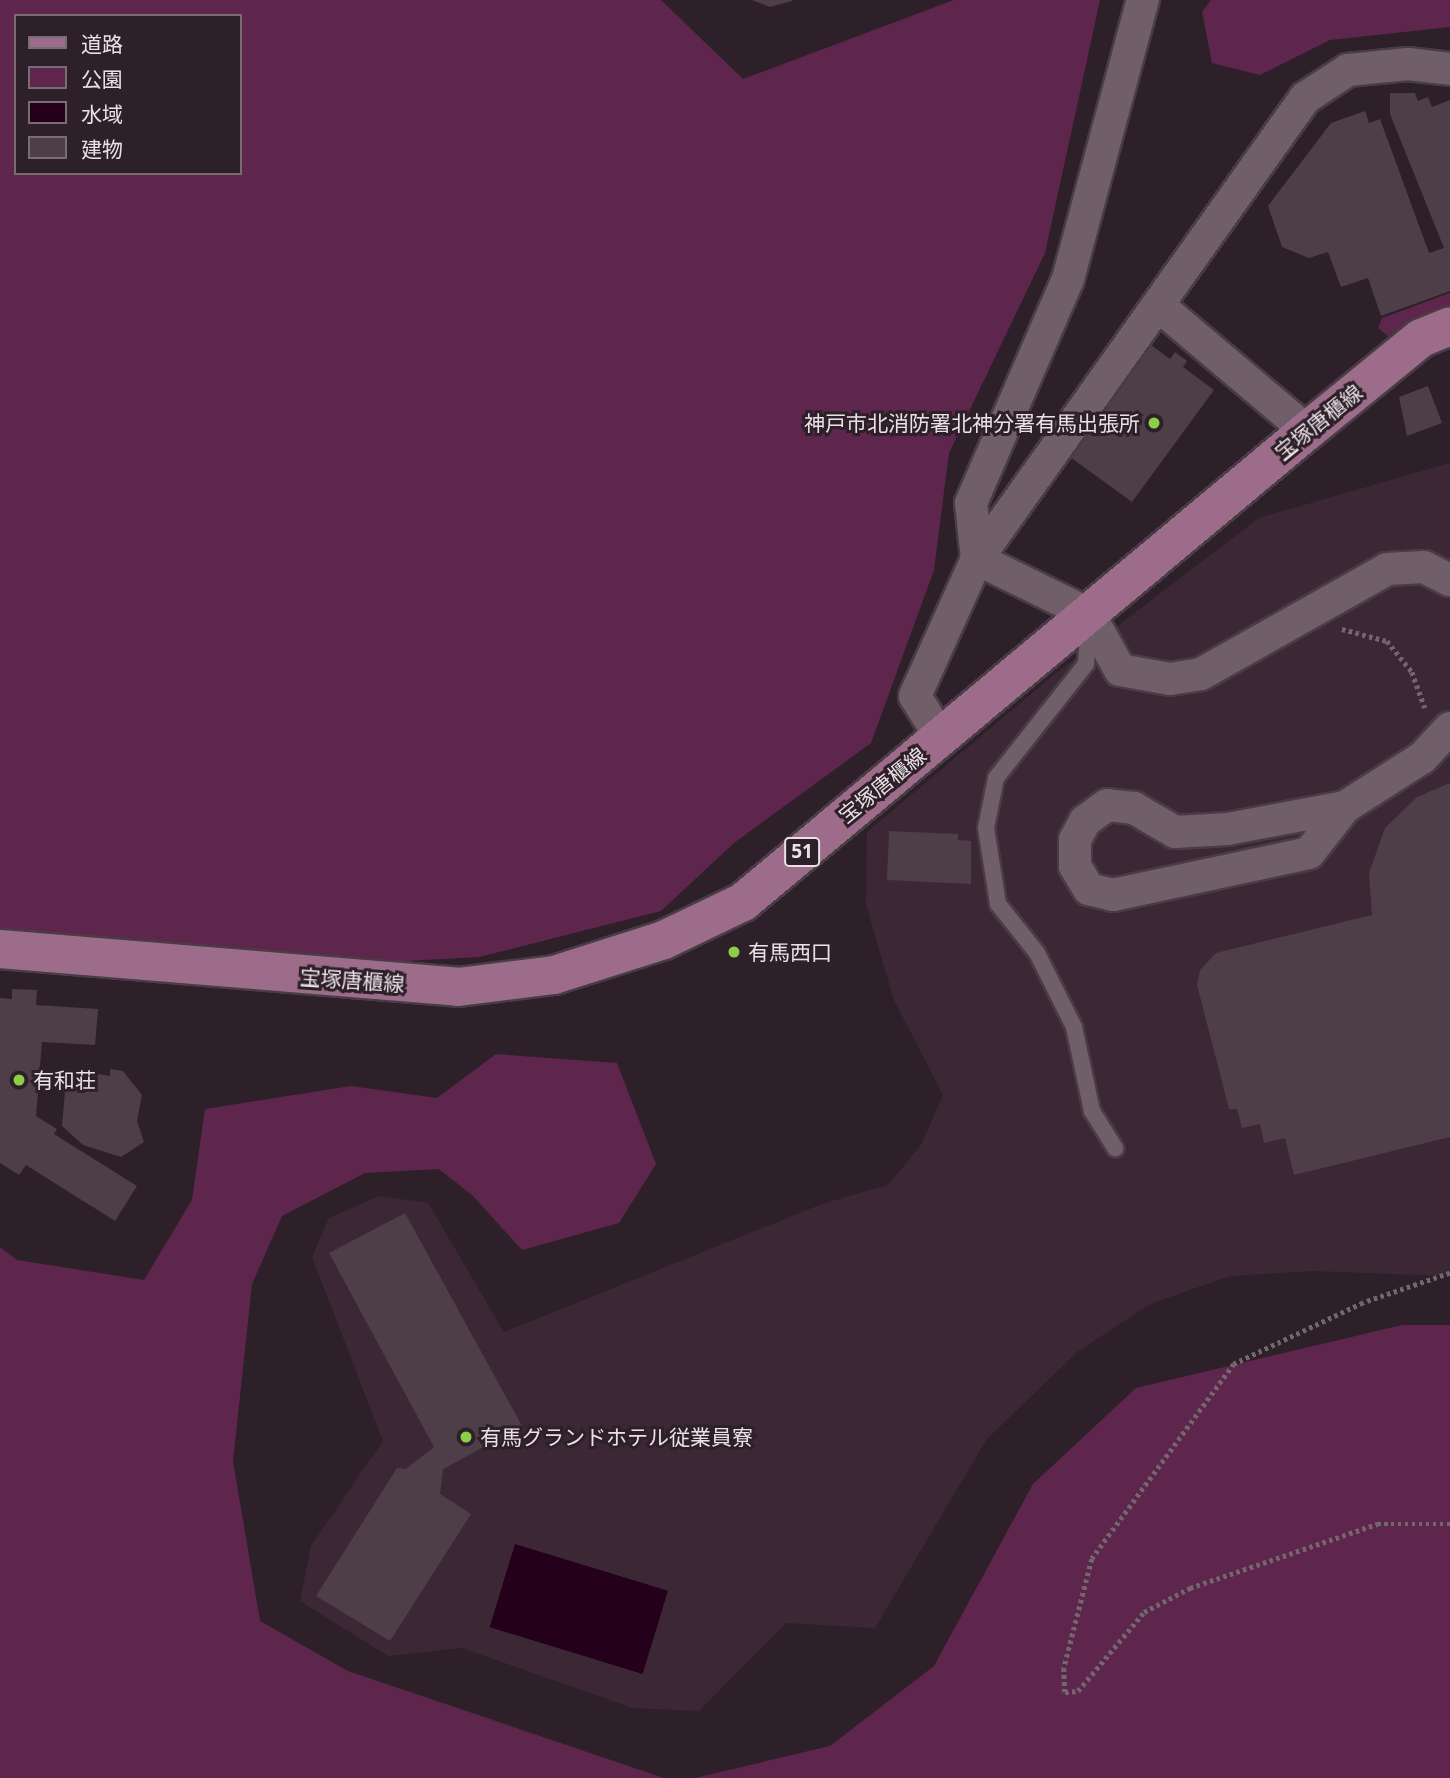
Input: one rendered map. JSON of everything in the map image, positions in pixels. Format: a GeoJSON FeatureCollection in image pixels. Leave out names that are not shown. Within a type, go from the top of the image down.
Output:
{"type":"FeatureCollection","features":[{"type":"Feature","properties":{"kind":"main road","name":"宝塚唐櫃線"},"geometry":{"type":"LineString","coordinates":[[0,949],[386,984],[458,987],[554,975],[664,940],[743,902],[1421,338],[1450,326]]}},
{"type":"Feature","properties":{"kind":"street"},"geometry":{"type":"LineString","coordinates":[[976,559],[971,503],[1068,279],[1143,0]]}},
{"type":"Feature","properties":{"kind":"street"},"geometry":{"type":"LineString","coordinates":[[940,738],[915,696],[976,559],[1305,99],[1348,70],[1408,64],[1450,69]]}},
{"type":"Feature","properties":{"kind":"street"},"geometry":{"type":"LineString","coordinates":[[1158,305],[1307,431]]}},
{"type":"Feature","properties":{"kind":"street"},"geometry":{"type":"LineString","coordinates":[[976,559],[1089,614],[1120,670],[1170,679],[1201,674],[1387,569],[1424,566],[1450,580]]}},
{"type":"Feature","properties":{"kind":"street"},"geometry":{"type":"LineString","coordinates":[[1345,807],[1175,832],[1134,808],[1107,806],[1085,821],[1075,840],[1075,866],[1089,889],[1113,895],[1309,853],[1345,807],[1448,732]]}},
{"type":"Feature","properties":{"kind":"lane"},"geometry":{"type":"LineString","coordinates":[[1089,614],[1086,664],[996,778],[985,828],[998,904],[1037,953],[1074,1027],[1092,1111],[1115,1148]]}},
{"type":"Feature","properties":{"kind":"path"},"geometry":{"type":"LineString","coordinates":[[1301,618],[1387,641],[1412,673],[1426,711],[1448,732]]}},
{"type":"Feature","properties":{"kind":"path"},"geometry":{"type":"LineString","coordinates":[[1450,1273],[1363,1303],[1234,1364],[1092,1559],[1064,1668],[1065,1692],[1078,1690],[1144,1612],[1190,1588],[1377,1524],[1450,1524]]}},
{"type":"Feature","properties":{"kind":"shaded area"},"geometry":{"type":"Polygon","coordinates":[[[1450,463],[1450,1276],[1314,1271],[1230,1276],[1150,1304],[1077,1352],[986,1440],[875,1628],[786,1623],[699,1711],[633,1708],[462,1648],[388,1656],[300,1601],[311,1546],[383,1441],[312,1257],[329,1218],[379,1196],[428,1203],[504,1332],[822,1204],[888,1185],[921,1145],[943,1095],[894,1000],[866,905],[867,832],[1056,673],[1259,518],[1450,463]]]}},
{"type":"Feature","properties":{"kind":"green space"},"geometry":{"type":"Polygon","coordinates":[[[0,0],[661,0],[743,79],[954,0],[1100,0],[1045,253],[949,453],[934,570],[871,743],[734,843],[661,911],[479,957],[333,965],[0,928],[0,0]]]}},
{"type":"Feature","properties":{"kind":"green space"},"geometry":{"type":"Polygon","coordinates":[[[1211,0],[1450,0],[1450,27],[1330,40],[1260,75],[1212,63],[1202,12],[1211,0]]]}},
{"type":"Feature","properties":{"kind":"green space"},"geometry":{"type":"Polygon","coordinates":[[[1450,293],[1450,308],[1413,320],[1388,336],[1378,328],[1382,318],[1450,293]]]}},
{"type":"Feature","properties":{"kind":"green space"},"geometry":{"type":"Polygon","coordinates":[[[496,1054],[617,1063],[656,1164],[619,1223],[522,1250],[473,1196],[439,1169],[365,1173],[282,1216],[252,1284],[233,1461],[260,1621],[348,1671],[664,1778],[0,1778],[0,1247],[17,1260],[144,1280],[192,1200],[205,1109],[351,1086],[437,1098],[496,1054]]]}},
{"type":"Feature","properties":{"kind":"green space"},"geometry":{"type":"Polygon","coordinates":[[[1402,1325],[1450,1325],[1450,1778],[695,1778],[830,1746],[934,1666],[1033,1484],[1136,1388],[1402,1325]]]}},
{"type":"Feature","properties":{"kind":"water"},"geometry":{"type":"Polygon","coordinates":[[[515,1544],[668,1591],[643,1674],[490,1627],[515,1544]]]}},
{"type":"Feature","properties":{"kind":"building"},"geometry":{"type":"Polygon","coordinates":[[[752,0],[792,0],[792,1],[770,7],[752,0]]]}},
{"type":"Feature","properties":{"kind":"building"},"geometry":{"type":"Polygon","coordinates":[[[1390,93],[1415,93],[1418,101],[1428,97],[1432,107],[1450,100],[1450,291],[1381,316],[1368,278],[1341,287],[1328,252],[1309,258],[1282,247],[1268,206],[1331,123],[1365,111],[1369,123],[1380,119],[1429,253],[1444,248],[1390,114],[1390,93]]]}},
{"type":"Feature","properties":{"kind":"building"},"geometry":{"type":"Polygon","coordinates":[[[1151,345],[1170,359],[1175,352],[1187,361],[1183,367],[1214,390],[1132,502],[1070,457],[1151,345]]]}},
{"type":"Feature","properties":{"kind":"building"},"geometry":{"type":"Polygon","coordinates":[[[1428,386],[1442,423],[1407,436],[1399,397],[1428,386]]]}},
{"type":"Feature","properties":{"kind":"building"},"geometry":{"type":"Polygon","coordinates":[[[1450,783],[1450,1137],[1294,1175],[1285,1138],[1264,1143],[1260,1124],[1242,1128],[1237,1109],[1229,1109],[1197,985],[1200,970],[1216,953],[1372,915],[1369,873],[1385,828],[1417,797],[1450,783]]]}},
{"type":"Feature","properties":{"kind":"building"},"geometry":{"type":"Polygon","coordinates":[[[889,831],[958,834],[958,840],[971,841],[971,884],[887,880],[889,831]]]}},
{"type":"Feature","properties":{"kind":"building","name":"有和荘"},"geometry":{"type":"Polygon","coordinates":[[[12,989],[37,990],[36,1005],[98,1009],[95,1045],[42,1042],[36,1116],[57,1129],[54,1134],[137,1186],[115,1221],[26,1165],[19,1175],[0,1163],[0,998],[12,999],[12,989]]]}},
{"type":"Feature","properties":{"kind":"building"},"geometry":{"type":"Polygon","coordinates":[[[67,1069],[110,1076],[110,1069],[123,1071],[142,1095],[137,1121],[144,1142],[121,1157],[83,1145],[62,1126],[67,1069]]]}},
{"type":"Feature","properties":{"kind":"building","name":"有馬グランドホテル従業員寮"},"geometry":{"type":"Polygon","coordinates":[[[405,1213],[522,1426],[443,1469],[440,1494],[471,1514],[390,1641],[316,1596],[397,1468],[406,1469],[434,1447],[329,1253],[405,1213]]]}},
{"type":"Feature","properties":{"kind":"place","name":"神戸市北消防署北神分署有馬出張所"},"geometry":{"type":"Point","coordinates":[1154,423]}},
{"type":"Feature","properties":{"kind":"place","name":"有馬西口"},"geometry":{"type":"Point","coordinates":[734,952]}},
{"type":"Feature","properties":{"kind":"place","name":"有和荘"},"geometry":{"type":"Point","coordinates":[19,1080]}},
{"type":"Feature","properties":{"kind":"place","name":"有馬グランドホテル従業員寮"},"geometry":{"type":"Point","coordinates":[466,1437]}}]}
